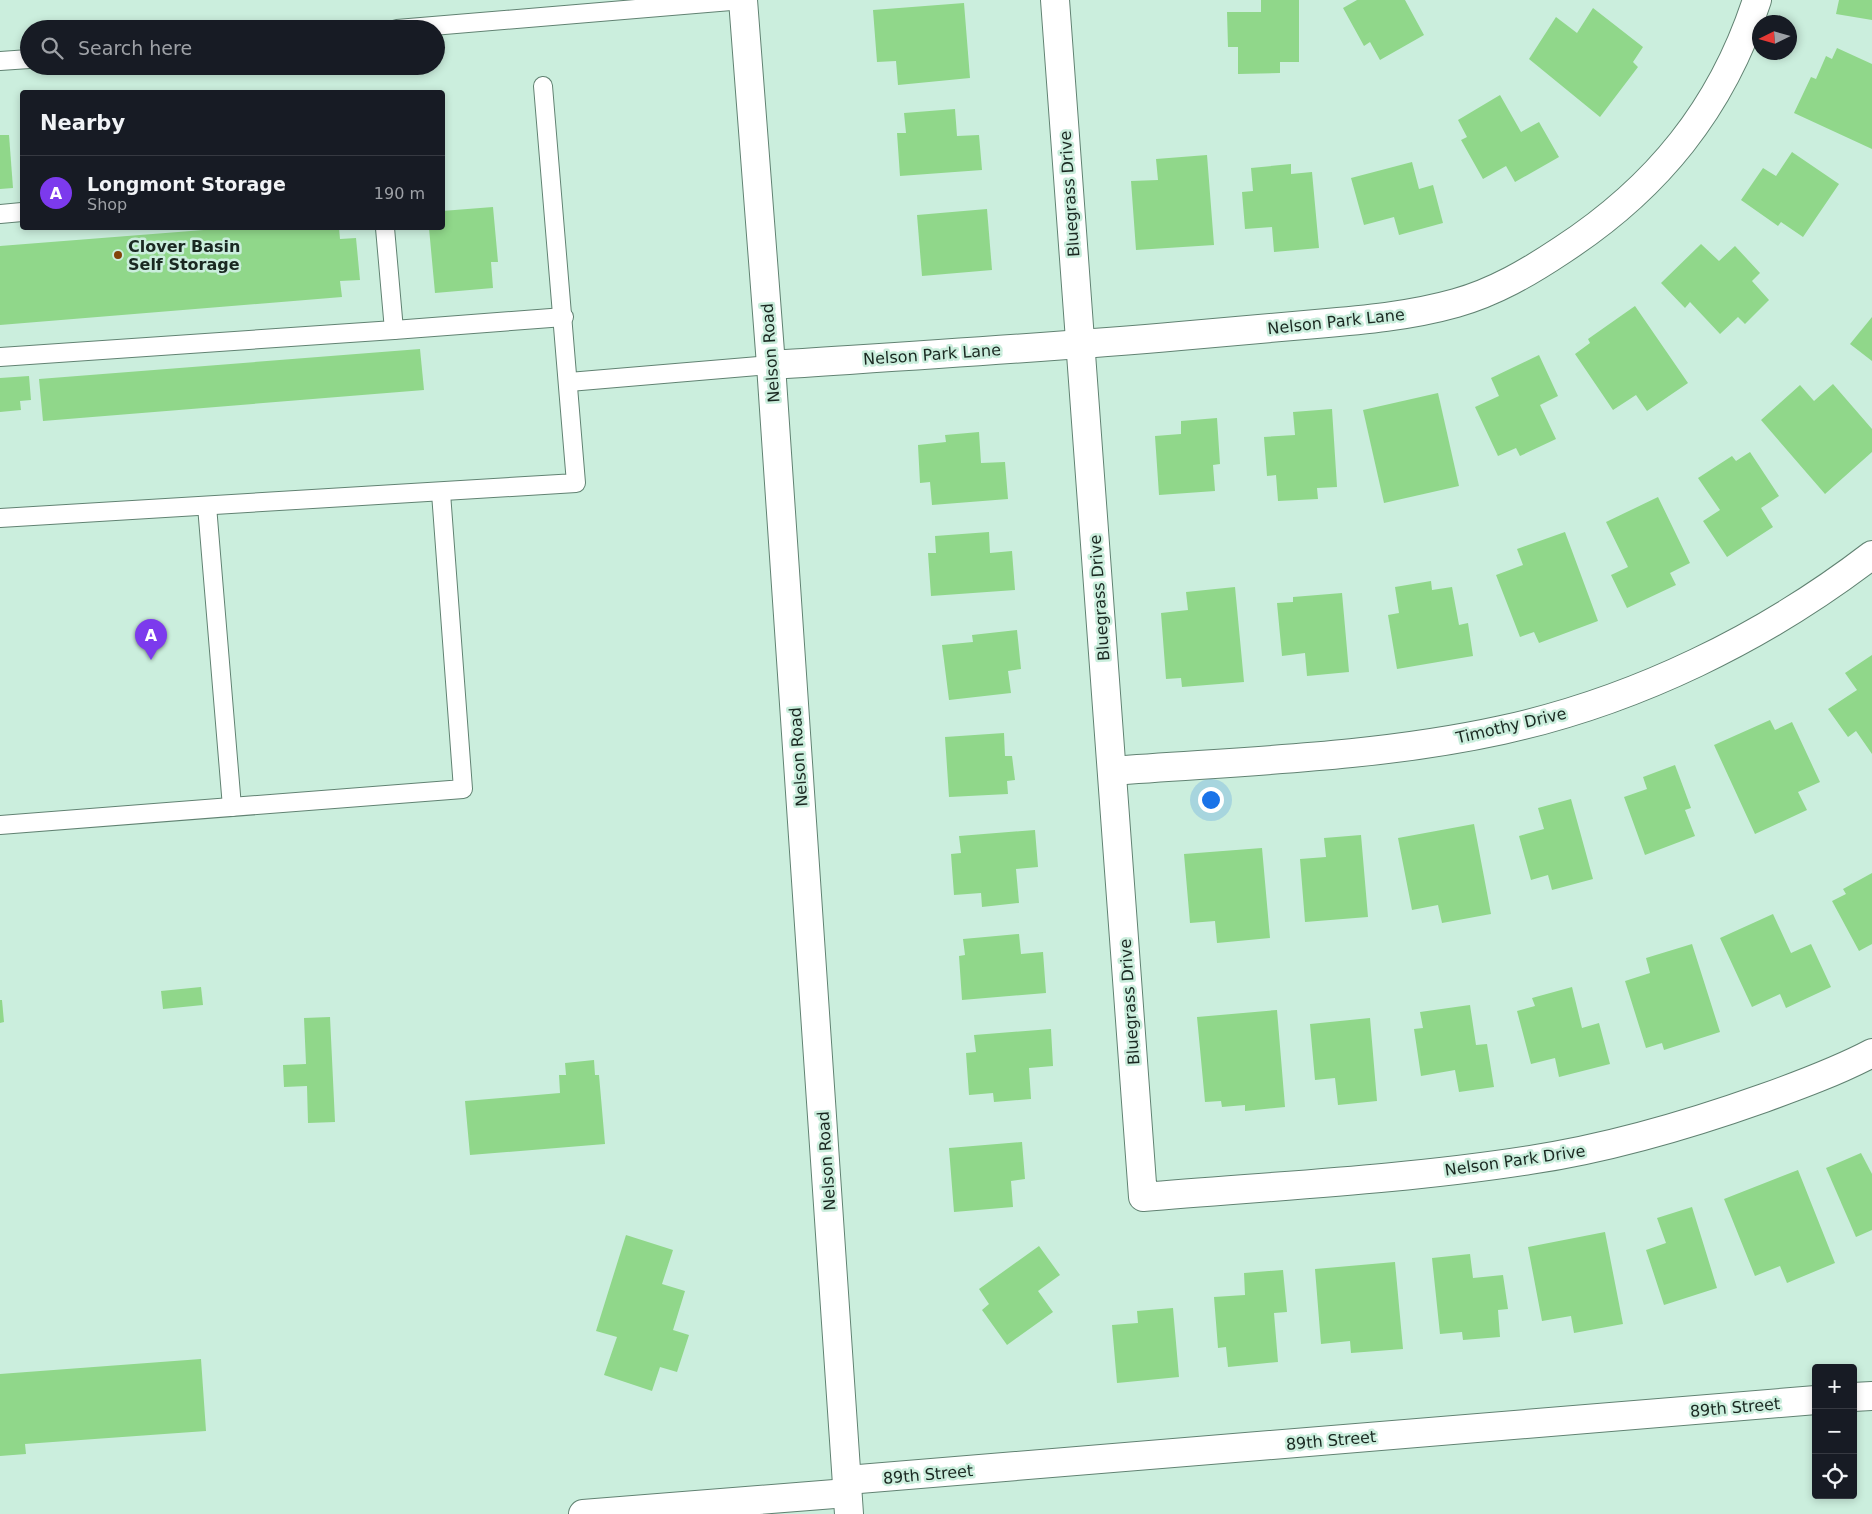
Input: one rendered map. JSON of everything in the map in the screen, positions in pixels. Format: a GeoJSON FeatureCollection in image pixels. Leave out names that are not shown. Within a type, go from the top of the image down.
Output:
{"type":"FeatureCollection","features":[{"type":"Feature","properties":{"kind":"street","name":"Nelson Road"},"geometry":{"type":"LineString","coordinates":[[743,0],[772,365],[848,1496]]}},
{"type":"Feature","properties":{"kind":"street","name":"Bluegrass Drive"},"geometry":{"type":"LineString","coordinates":[[1055,0],[1143,1196]]}},
{"type":"Feature","properties":{"kind":"street","name":"Nelson Park Lane"},"geometry":{"type":"LineString","coordinates":[[772,365],[1080,344],[1403,315],[1479,296],[1520,277],[1595,229],[1657,172],[1688,135],[1713,100],[1742,42],[1757,0]]}},
{"type":"Feature","properties":{"kind":"street","name":"Timothy Drive"},"geometry":{"type":"LineString","coordinates":[[1112,771],[1381,749],[1478,735],[1523,725],[1622,693],[1688,666],[1772,622],[1829,587],[1872,555]]}},
{"type":"Feature","properties":{"kind":"street","name":"Nelson Park Drive"},"geometry":{"type":"LineString","coordinates":[[1143,1196],[1407,1175],[1530,1160],[1570,1153],[1644,1136],[1728,1111],[1781,1092],[1872,1053]]}},
{"type":"Feature","properties":{"kind":"street"},"geometry":{"type":"LineString","coordinates":[[1857,1397],[1872,1396]]}},
{"type":"Feature","properties":{"kind":"street","name":"89th Street"},"geometry":{"type":"LineString","coordinates":[[583,1514],[848,1496],[1812,1400]]}},
{"type":"Feature","properties":{"kind":"lane"},"geometry":{"type":"LineString","coordinates":[[445,25],[743,0]]}},
{"type":"Feature","properties":{"kind":"lane"},"geometry":{"type":"LineString","coordinates":[[0,61],[20,60]]}},
{"type":"Feature","properties":{"kind":"lane"},"geometry":{"type":"LineString","coordinates":[[0,518],[440,493],[576,483],[564,317],[543,86]]}},
{"type":"Feature","properties":{"kind":"lane"},"geometry":{"type":"LineString","coordinates":[[0,214],[20,212]]}},
{"type":"Feature","properties":{"kind":"lane"},"geometry":{"type":"LineString","coordinates":[[385,230],[394,330]]}},
{"type":"Feature","properties":{"kind":"lane"},"geometry":{"type":"LineString","coordinates":[[0,357],[564,317]]}},
{"type":"Feature","properties":{"kind":"lane"},"geometry":{"type":"LineString","coordinates":[[569,382],[772,365]]}},
{"type":"Feature","properties":{"kind":"lane"},"geometry":{"type":"LineString","coordinates":[[0,825],[463,789],[440,493]]}},
{"type":"Feature","properties":{"kind":"lane"},"geometry":{"type":"LineString","coordinates":[[207,506],[232,807]]}},
{"type":"Feature","properties":{"kind":"building"},"geometry":{"type":"Polygon","coordinates":[[[1261,0],[1299,0],[1299,62],[1280,62],[1280,73],[1238,74],[1238,47],[1228,47],[1227,12],[1261,12],[1261,0]]]}},
{"type":"Feature","properties":{"kind":"building"},"geometry":{"type":"Polygon","coordinates":[[[1357,0],[1405,0],[1424,35],[1380,60],[1370,42],[1364,46],[1343,8],[1357,0]]]}},
{"type":"Feature","properties":{"kind":"building"},"geometry":{"type":"Polygon","coordinates":[[[1839,0],[1872,0],[1872,20],[1836,14],[1839,0]]]}},
{"type":"Feature","properties":{"kind":"building"},"geometry":{"type":"Polygon","coordinates":[[[964,3],[970,78],[898,85],[896,61],[877,62],[873,10],[964,3]]]}},
{"type":"Feature","properties":{"kind":"building"},"geometry":{"type":"Polygon","coordinates":[[[1593,8],[1643,47],[1633,62],[1638,67],[1600,117],[1529,59],[1556,17],[1577,33],[1593,8]]]}},
{"type":"Feature","properties":{"kind":"building"},"geometry":{"type":"Polygon","coordinates":[[[1837,48],[1872,64],[1872,149],[1794,113],[1811,77],[1816,79],[1826,56],[1832,59],[1837,48]]]}},
{"type":"Feature","properties":{"kind":"building"},"geometry":{"type":"Polygon","coordinates":[[[1500,95],[1521,132],[1539,122],[1559,157],[1515,182],[1506,166],[1483,179],[1461,140],[1467,137],[1458,120],[1500,95]]]}},
{"type":"Feature","properties":{"kind":"building"},"geometry":{"type":"Polygon","coordinates":[[[955,109],[957,136],[979,135],[982,170],[900,176],[897,133],[906,133],[904,113],[955,109]]]}},
{"type":"Feature","properties":{"kind":"building"},"geometry":{"type":"Polygon","coordinates":[[[0,135],[9,135],[13,188],[0,189],[0,135]]]}},
{"type":"Feature","properties":{"kind":"building"},"geometry":{"type":"Polygon","coordinates":[[[1792,152],[1839,184],[1803,237],[1781,222],[1778,226],[1741,200],[1763,168],[1776,176],[1792,152]]]}},
{"type":"Feature","properties":{"kind":"building"},"geometry":{"type":"Polygon","coordinates":[[[1207,155],[1214,245],[1136,250],[1131,181],[1158,180],[1156,159],[1207,155]]]}},
{"type":"Feature","properties":{"kind":"building"},"geometry":{"type":"Polygon","coordinates":[[[1412,162],[1419,189],[1433,185],[1443,223],[1399,235],[1394,217],[1364,225],[1351,178],[1412,162]]]}},
{"type":"Feature","properties":{"kind":"building"},"geometry":{"type":"Polygon","coordinates":[[[1291,164],[1291,174],[1312,172],[1319,248],[1274,252],[1272,227],[1245,229],[1242,192],[1253,191],[1251,168],[1291,164]]]}},
{"type":"Feature","properties":{"kind":"building"},"geometry":{"type":"Polygon","coordinates":[[[493,207],[498,262],[491,262],[493,288],[435,293],[429,230],[445,230],[445,211],[493,207]]]}},
{"type":"Feature","properties":{"kind":"building"},"geometry":{"type":"Polygon","coordinates":[[[987,209],[992,270],[922,276],[917,215],[987,209]]]}},
{"type":"Feature","properties":{"kind":"building"},"geometry":{"type":"Polygon","coordinates":[[[204,230],[339,230],[340,239],[356,238],[360,280],[340,281],[342,297],[0,325],[0,246],[204,230]]]}},
{"type":"Feature","properties":{"kind":"building"},"geometry":{"type":"Polygon","coordinates":[[[1701,244],[1719,261],[1735,246],[1760,273],[1752,281],[1769,300],[1745,324],[1738,317],[1720,334],[1690,302],[1685,308],[1661,283],[1701,244]]]}},
{"type":"Feature","properties":{"kind":"building"},"geometry":{"type":"Polygon","coordinates":[[[1635,306],[1688,383],[1647,411],[1636,395],[1613,410],[1575,354],[1590,343],[1588,339],[1635,306]]]}},
{"type":"Feature","properties":{"kind":"building"},"geometry":{"type":"Polygon","coordinates":[[[1872,317],[1872,361],[1850,344],[1872,317]]]}},
{"type":"Feature","properties":{"kind":"building"},"geometry":{"type":"Polygon","coordinates":[[[420,349],[424,390],[43,421],[39,379],[420,349]]]}},
{"type":"Feature","properties":{"kind":"building"},"geometry":{"type":"Polygon","coordinates":[[[1539,355],[1558,396],[1540,405],[1556,439],[1520,456],[1516,448],[1498,456],[1475,407],[1499,396],[1491,378],[1539,355]]]}},
{"type":"Feature","properties":{"kind":"building"},"geometry":{"type":"Polygon","coordinates":[[[29,376],[31,400],[20,401],[21,410],[0,412],[0,378],[29,376]]]}},
{"type":"Feature","properties":{"kind":"building"},"geometry":{"type":"Polygon","coordinates":[[[1833,384],[1872,429],[1872,452],[1825,494],[1761,420],[1800,385],[1814,401],[1833,384]]]}},
{"type":"Feature","properties":{"kind":"building"},"geometry":{"type":"Polygon","coordinates":[[[1438,393],[1459,486],[1384,503],[1363,410],[1438,393]]]}},
{"type":"Feature","properties":{"kind":"building"},"geometry":{"type":"Polygon","coordinates":[[[1332,409],[1337,487],[1317,488],[1318,499],[1278,501],[1276,475],[1267,476],[1264,437],[1295,435],[1293,412],[1332,409]]]}},
{"type":"Feature","properties":{"kind":"building"},"geometry":{"type":"Polygon","coordinates":[[[1217,418],[1220,464],[1213,465],[1215,491],[1159,495],[1155,436],[1181,434],[1181,421],[1217,418]]]}},
{"type":"Feature","properties":{"kind":"building"},"geometry":{"type":"Polygon","coordinates":[[[979,432],[981,463],[1005,462],[1008,499],[932,505],[930,482],[920,483],[918,445],[946,442],[945,435],[979,432]]]}},
{"type":"Feature","properties":{"kind":"building"},"geometry":{"type":"Polygon","coordinates":[[[1750,452],[1779,496],[1761,508],[1773,527],[1727,557],[1703,521],[1720,510],[1698,478],[1732,456],[1736,461],[1750,452]]]}},
{"type":"Feature","properties":{"kind":"building"},"geometry":{"type":"Polygon","coordinates":[[[1658,497],[1690,563],[1670,573],[1676,585],[1627,608],[1611,575],[1628,567],[1606,522],[1658,497]]]}},
{"type":"Feature","properties":{"kind":"building"},"geometry":{"type":"Polygon","coordinates":[[[989,532],[990,553],[1012,551],[1015,590],[931,596],[928,553],[936,553],[935,536],[989,532]]]}},
{"type":"Feature","properties":{"kind":"building"},"geometry":{"type":"Polygon","coordinates":[[[1565,532],[1598,621],[1539,643],[1534,632],[1520,637],[1496,575],[1523,565],[1517,549],[1565,532]]]}},
{"type":"Feature","properties":{"kind":"building"},"geometry":{"type":"Polygon","coordinates":[[[1431,581],[1432,590],[1452,587],[1459,625],[1468,623],[1473,656],[1397,669],[1388,615],[1399,613],[1395,587],[1431,581]]]}},
{"type":"Feature","properties":{"kind":"building"},"geometry":{"type":"Polygon","coordinates":[[[1235,587],[1244,682],[1182,687],[1181,678],[1166,679],[1161,613],[1188,610],[1186,592],[1235,587]]]}},
{"type":"Feature","properties":{"kind":"building"},"geometry":{"type":"Polygon","coordinates":[[[1342,593],[1349,672],[1307,676],[1305,653],[1282,656],[1277,603],[1293,602],[1293,597],[1342,593]]]}},
{"type":"Feature","properties":{"kind":"building"},"geometry":{"type":"Polygon","coordinates":[[[1017,630],[1021,669],[1008,671],[1011,693],[949,700],[942,645],[973,642],[972,635],[1017,630]]]}},
{"type":"Feature","properties":{"kind":"building"},"geometry":{"type":"Polygon","coordinates":[[[1872,655],[1872,754],[1856,731],[1848,737],[1828,709],[1857,690],[1845,673],[1872,655]]]}},
{"type":"Feature","properties":{"kind":"building"},"geometry":{"type":"Polygon","coordinates":[[[1770,720],[1775,730],[1792,722],[1820,782],[1798,792],[1807,810],[1755,834],[1714,745],[1770,720]]]}},
{"type":"Feature","properties":{"kind":"building"},"geometry":{"type":"Polygon","coordinates":[[[1004,733],[1005,756],[1012,756],[1015,780],[1007,781],[1008,794],[949,797],[945,737],[1004,733]]]}},
{"type":"Feature","properties":{"kind":"building"},"geometry":{"type":"Polygon","coordinates":[[[1675,765],[1691,808],[1685,810],[1695,836],[1645,855],[1624,797],[1647,789],[1643,777],[1675,765]]]}},
{"type":"Feature","properties":{"kind":"building"},"geometry":{"type":"Polygon","coordinates":[[[1571,799],[1593,879],[1552,890],[1548,875],[1531,880],[1519,836],[1544,829],[1538,808],[1571,799]]]}},
{"type":"Feature","properties":{"kind":"building"},"geometry":{"type":"Polygon","coordinates":[[[1474,824],[1491,914],[1442,923],[1438,905],[1412,910],[1398,838],[1474,824]]]}},
{"type":"Feature","properties":{"kind":"building"},"geometry":{"type":"Polygon","coordinates":[[[1035,830],[1038,867],[1016,869],[1019,903],[982,907],[981,893],[954,895],[951,854],[961,853],[959,836],[1035,830]]]}},
{"type":"Feature","properties":{"kind":"building"},"geometry":{"type":"Polygon","coordinates":[[[1361,835],[1368,917],[1305,922],[1300,859],[1326,857],[1324,838],[1361,835]]]}},
{"type":"Feature","properties":{"kind":"building"},"geometry":{"type":"Polygon","coordinates":[[[1262,848],[1270,938],[1217,943],[1215,921],[1190,923],[1184,854],[1262,848]]]}},
{"type":"Feature","properties":{"kind":"building"},"geometry":{"type":"Polygon","coordinates":[[[1872,873],[1872,944],[1859,951],[1832,901],[1846,894],[1843,889],[1872,873]]]}},
{"type":"Feature","properties":{"kind":"building"},"geometry":{"type":"Polygon","coordinates":[[[1773,914],[1791,953],[1811,944],[1831,987],[1786,1008],[1780,994],[1752,1007],[1720,938],[1773,914]]]}},
{"type":"Feature","properties":{"kind":"building"},"geometry":{"type":"Polygon","coordinates":[[[1019,934],[1021,954],[1043,952],[1046,993],[962,1000],[959,956],[965,955],[963,939],[1019,934]]]}},
{"type":"Feature","properties":{"kind":"building"},"geometry":{"type":"Polygon","coordinates":[[[1692,944],[1720,1032],[1664,1050],[1662,1043],[1646,1048],[1625,981],[1650,973],[1646,958],[1692,944]]]}},
{"type":"Feature","properties":{"kind":"building"},"geometry":{"type":"Polygon","coordinates":[[[201,987],[203,1005],[163,1009],[161,991],[201,987]]]}},
{"type":"Feature","properties":{"kind":"building"},"geometry":{"type":"Polygon","coordinates":[[[1572,987],[1582,1028],[1599,1023],[1610,1064],[1559,1077],[1555,1058],[1531,1064],[1517,1011],[1535,1006],[1532,998],[1572,987]]]}},
{"type":"Feature","properties":{"kind":"building"},"geometry":{"type":"Polygon","coordinates":[[[0,1000],[2,1000],[4,1022],[0,1023],[0,1000]]]}},
{"type":"Feature","properties":{"kind":"building"},"geometry":{"type":"Polygon","coordinates":[[[1470,1005],[1476,1045],[1487,1044],[1494,1087],[1459,1092],[1455,1070],[1421,1076],[1414,1029],[1423,1028],[1420,1012],[1470,1005]]]}},
{"type":"Feature","properties":{"kind":"building"},"geometry":{"type":"Polygon","coordinates":[[[1277,1010],[1285,1107],[1245,1111],[1245,1105],[1222,1107],[1221,1101],[1205,1102],[1197,1017],[1277,1010]]]}},
{"type":"Feature","properties":{"kind":"building"},"geometry":{"type":"Polygon","coordinates":[[[330,1017],[335,1122],[308,1123],[307,1086],[284,1087],[283,1065],[306,1064],[304,1018],[330,1017]]]}},
{"type":"Feature","properties":{"kind":"building"},"geometry":{"type":"Polygon","coordinates":[[[1370,1018],[1377,1101],[1338,1105],[1335,1078],[1315,1080],[1310,1024],[1370,1018]]]}},
{"type":"Feature","properties":{"kind":"building"},"geometry":{"type":"Polygon","coordinates":[[[1051,1029],[1053,1066],[1029,1068],[1031,1099],[994,1102],[993,1093],[969,1095],[966,1053],[976,1052],[974,1035],[1051,1029]]]}},
{"type":"Feature","properties":{"kind":"building"},"geometry":{"type":"Polygon","coordinates":[[[594,1060],[595,1075],[599,1075],[605,1144],[470,1155],[465,1101],[560,1093],[559,1075],[566,1075],[565,1063],[594,1060]]]}},
{"type":"Feature","properties":{"kind":"building"},"geometry":{"type":"Polygon","coordinates":[[[1022,1142],[1025,1179],[1011,1181],[1013,1207],[954,1212],[949,1148],[1022,1142]]]}},
{"type":"Feature","properties":{"kind":"building"},"geometry":{"type":"Polygon","coordinates":[[[1861,1153],[1872,1174],[1872,1230],[1856,1237],[1826,1168],[1861,1153]]]}},
{"type":"Feature","properties":{"kind":"building"},"geometry":{"type":"Polygon","coordinates":[[[1798,1170],[1835,1263],[1787,1283],[1780,1266],[1755,1276],[1724,1199],[1798,1170]]]}},
{"type":"Feature","properties":{"kind":"building"},"geometry":{"type":"Polygon","coordinates":[[[1692,1207],[1717,1288],[1664,1305],[1646,1250],[1666,1243],[1657,1218],[1692,1207]]]}},
{"type":"Feature","properties":{"kind":"building"},"geometry":{"type":"Polygon","coordinates":[[[1605,1232],[1623,1324],[1574,1333],[1571,1316],[1542,1321],[1528,1247],[1605,1232]]]}},
{"type":"Feature","properties":{"kind":"building"},"geometry":{"type":"Polygon","coordinates":[[[626,1235],[673,1250],[662,1284],[685,1291],[673,1330],[689,1335],[677,1372],[660,1367],[652,1391],[604,1375],[617,1337],[596,1331],[626,1235]]]}},
{"type":"Feature","properties":{"kind":"building"},"geometry":{"type":"Polygon","coordinates":[[[1039,1246],[1060,1275],[1038,1291],[1053,1312],[1007,1345],[982,1310],[989,1304],[979,1289],[1039,1246]]]}},
{"type":"Feature","properties":{"kind":"building"},"geometry":{"type":"Polygon","coordinates":[[[1470,1254],[1473,1278],[1503,1275],[1508,1309],[1498,1310],[1500,1337],[1463,1340],[1462,1332],[1440,1334],[1432,1258],[1470,1254]]]}},
{"type":"Feature","properties":{"kind":"building"},"geometry":{"type":"Polygon","coordinates":[[[1395,1262],[1403,1349],[1351,1353],[1350,1341],[1321,1344],[1315,1269],[1395,1262]]]}},
{"type":"Feature","properties":{"kind":"building"},"geometry":{"type":"Polygon","coordinates":[[[1283,1270],[1287,1312],[1274,1313],[1278,1362],[1228,1367],[1226,1347],[1218,1348],[1214,1297],[1245,1295],[1244,1273],[1283,1270]]]}},
{"type":"Feature","properties":{"kind":"building"},"geometry":{"type":"Polygon","coordinates":[[[1173,1308],[1179,1377],[1117,1383],[1112,1325],[1138,1323],[1137,1311],[1173,1308]]]}},
{"type":"Feature","properties":{"kind":"building"},"geometry":{"type":"Polygon","coordinates":[[[201,1359],[206,1431],[25,1444],[26,1454],[0,1456],[0,1374],[201,1359]]]}},
{"type":"Feature","properties":{"kind":"place","name":"Clover Basin Self Storage"},"geometry":{"type":"Point","coordinates":[118,255]}},
{"type":"Feature","properties":{"kind":"place","name":"Longmont Storage"},"geometry":{"type":"Point","coordinates":[151,660]}}]}
